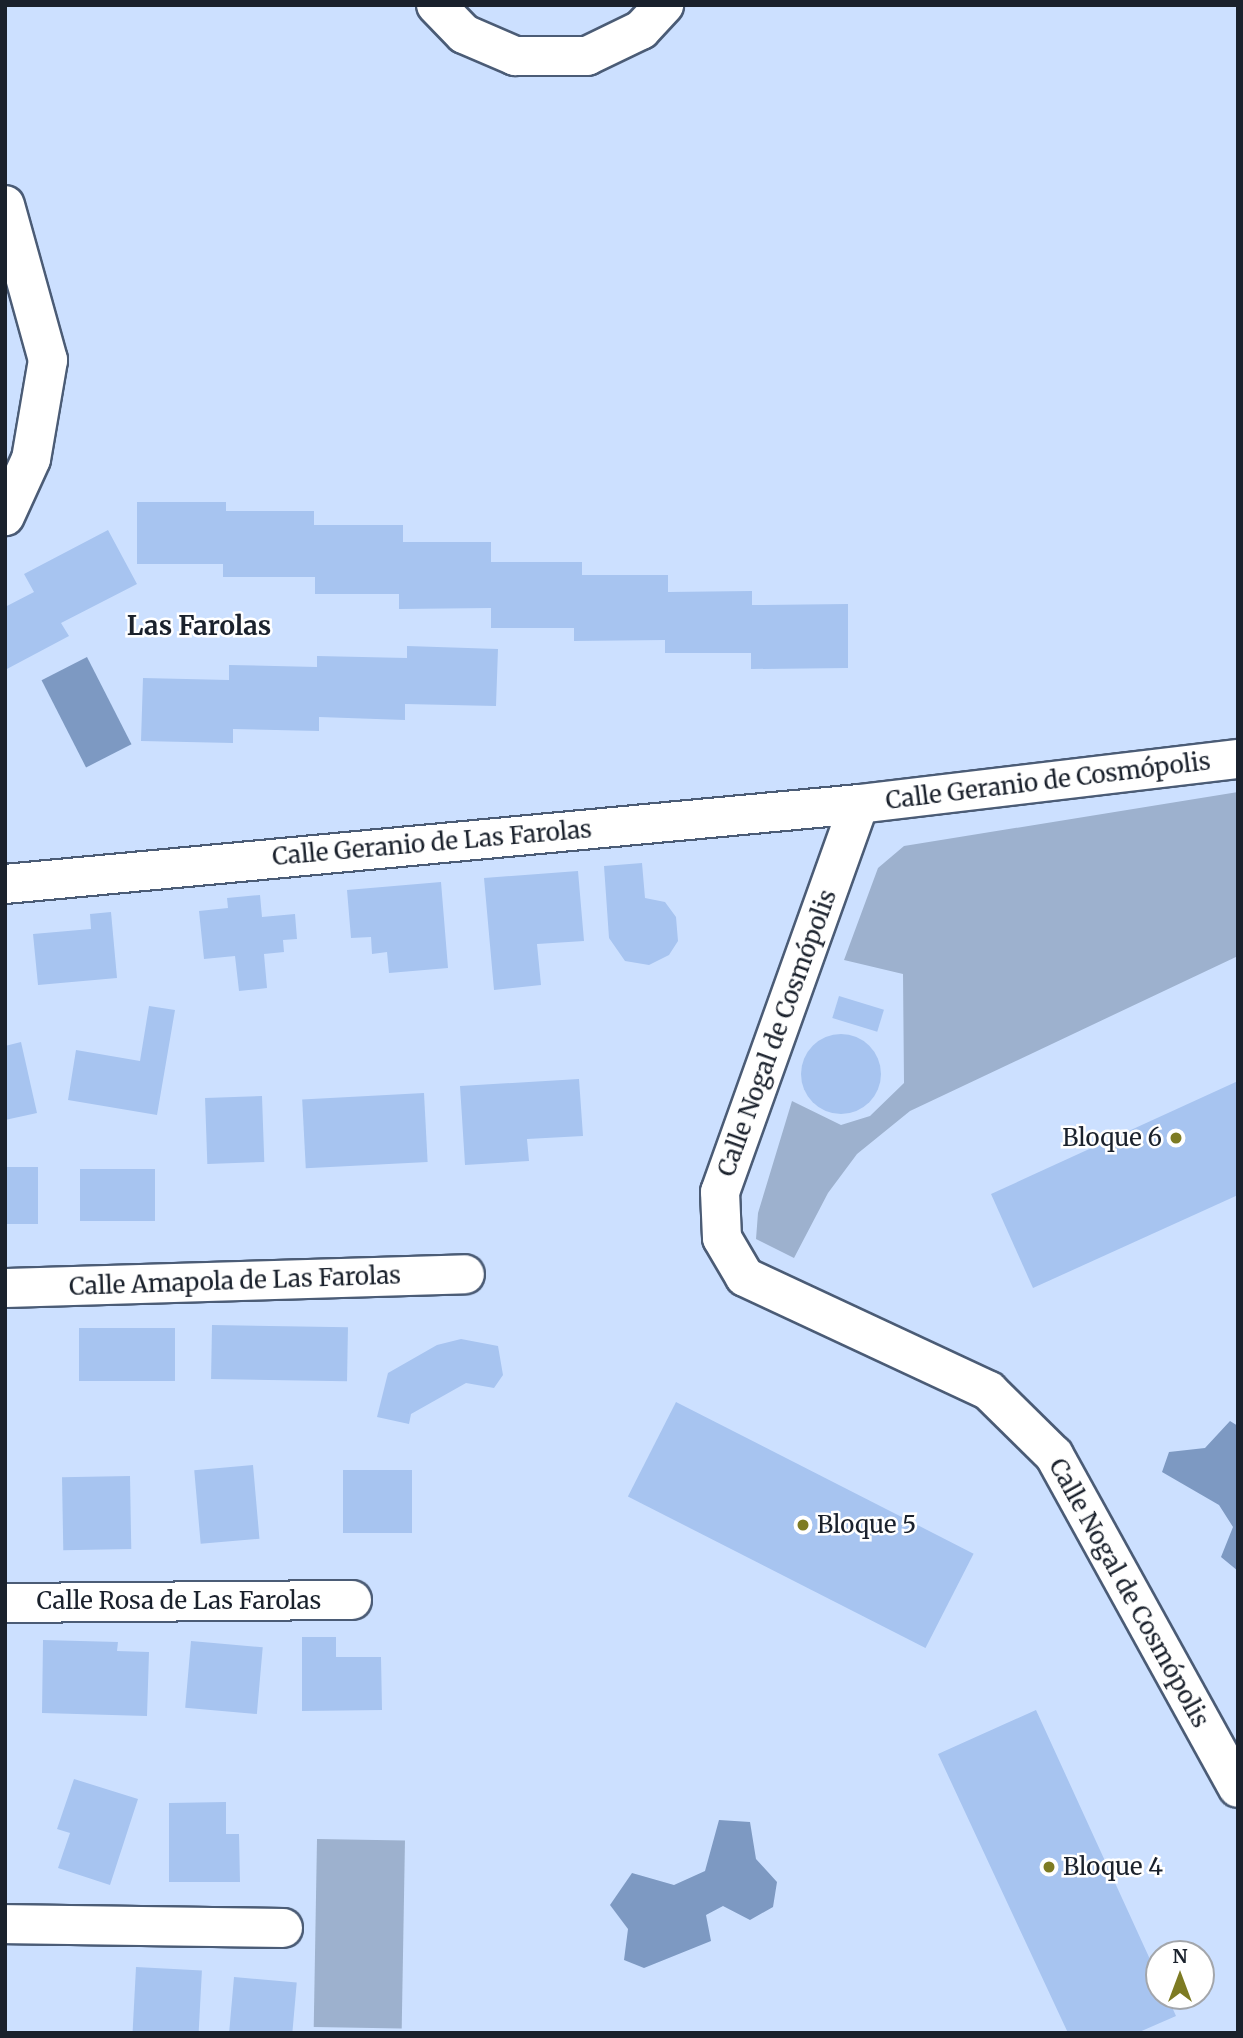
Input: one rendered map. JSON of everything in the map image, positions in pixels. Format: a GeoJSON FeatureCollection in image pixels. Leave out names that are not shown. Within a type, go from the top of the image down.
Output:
{"type":"FeatureCollection","features":[{"type":"Feature","properties":{"kind":"street"},"geometry":{"type":"LineString","coordinates":[[436,5],[464,34],[515,57],[587,57],[641,30],[664,5]]}},
{"type":"Feature","properties":{"kind":"street"},"geometry":{"type":"LineString","coordinates":[[5,205],[48,360],[31,459],[5,516]]}},
{"type":"Feature","properties":{"kind":"street","name":"Calle Geranio de Cosmópolis"},"geometry":{"type":"LineString","coordinates":[[859,804],[1238,759]]}},
{"type":"Feature","properties":{"kind":"street","name":"Calle Geranio de Las Farolas"},"geometry":{"type":"LineString","coordinates":[[5,884],[859,804]]}},
{"type":"Feature","properties":{"kind":"street","name":"Calle Nogal de Cosmópolis"},"geometry":{"type":"LineString","coordinates":[[859,804],[720,1192],[722,1238],[745,1277],[989,1391],[1054,1455],[1238,1788]]}},
{"type":"Feature","properties":{"kind":"street","name":"Calle Amapola de Las Farolas"},"geometry":{"type":"LineString","coordinates":[[5,1288],[465,1274]]}},
{"type":"Feature","properties":{"kind":"street","name":"Calle Rosa de Las Farolas"},"geometry":{"type":"LineString","coordinates":[[5,1602],[352,1600]]}},
{"type":"Feature","properties":{"kind":"street"},"geometry":{"type":"LineString","coordinates":[[5,1924],[283,1928]]}},
{"type":"Feature","properties":{"kind":"shaded area"},"geometry":{"type":"Polygon","coordinates":[[[87,657],[131,744],[86,767],[42,680],[87,657]]]}},
{"type":"Feature","properties":{"kind":"shaded area"},"geometry":{"type":"Polygon","coordinates":[[[1238,792],[1238,956],[910,1111],[857,1154],[828,1193],[794,1258],[756,1239],[758,1213],[792,1101],[841,1125],[870,1116],[904,1083],[903,974],[844,960],[878,868],[904,846],[1238,792]]]}},
{"type":"Feature","properties":{"kind":"shaded area"},"geometry":{"type":"Polygon","coordinates":[[[1230,1421],[1238,1426],[1238,1571],[1221,1557],[1233,1527],[1219,1505],[1162,1472],[1169,1452],[1205,1448],[1230,1421]]]}},
{"type":"Feature","properties":{"kind":"shaded area"},"geometry":{"type":"Polygon","coordinates":[[[719,1820],[750,1822],[756,1859],[777,1882],[773,1907],[750,1920],[723,1906],[706,1915],[711,1941],[644,1968],[624,1960],[628,1929],[610,1905],[632,1873],[674,1885],[705,1871],[719,1820]]]}},
{"type":"Feature","properties":{"kind":"shaded area"},"geometry":{"type":"Polygon","coordinates":[[[317,1839],[405,1841],[402,2029],[314,2027],[317,1839]]]}},
{"type":"Feature","properties":{"kind":"building"},"geometry":{"type":"Polygon","coordinates":[[[137,502],[226,502],[226,511],[314,511],[314,525],[403,525],[403,542],[491,542],[491,562],[582,562],[582,575],[668,575],[668,592],[752,591],[752,605],[848,604],[848,668],[751,669],[751,653],[665,653],[665,640],[574,641],[574,628],[491,628],[491,608],[399,609],[399,594],[315,594],[315,577],[223,577],[223,564],[137,564],[137,502]]]}},
{"type":"Feature","properties":{"kind":"building"},"geometry":{"type":"Polygon","coordinates":[[[108,530],[137,584],[61,623],[69,636],[5,670],[5,607],[34,592],[24,574],[108,530]]]}},
{"type":"Feature","properties":{"kind":"building"},"geometry":{"type":"Polygon","coordinates":[[[407,646],[498,649],[496,706],[405,704],[405,720],[319,717],[319,731],[233,729],[233,743],[141,741],[143,678],[229,680],[229,665],[317,667],[317,656],[407,658],[407,646]]]}},
{"type":"Feature","properties":{"kind":"building"},"geometry":{"type":"Polygon","coordinates":[[[642,863],[645,898],[665,902],[676,917],[678,941],[669,955],[649,965],[625,961],[609,938],[604,866],[642,863]]]}},
{"type":"Feature","properties":{"kind":"building"},"geometry":{"type":"Polygon","coordinates":[[[578,871],[584,941],[537,944],[541,985],[494,990],[484,878],[578,871]]]}},
{"type":"Feature","properties":{"kind":"building"},"geometry":{"type":"Polygon","coordinates":[[[441,882],[448,968],[389,973],[387,952],[372,954],[371,937],[351,938],[347,890],[441,882]]]}},
{"type":"Feature","properties":{"kind":"building"},"geometry":{"type":"Polygon","coordinates":[[[260,895],[262,917],[295,914],[297,939],[283,940],[284,952],[264,954],[267,988],[239,991],[235,956],[204,959],[199,911],[228,908],[227,898],[260,895]]]}},
{"type":"Feature","properties":{"kind":"building"},"geometry":{"type":"Polygon","coordinates":[[[111,912],[117,978],[38,985],[33,934],[91,929],[90,914],[111,912]]]}},
{"type":"Feature","properties":{"kind":"building"},"geometry":{"type":"Polygon","coordinates":[[[839,996],[884,1010],[877,1032],[832,1018],[839,996]]]}},
{"type":"Feature","properties":{"kind":"building"},"geometry":{"type":"Polygon","coordinates":[[[149,1006],[175,1010],[157,1115],[68,1100],[76,1050],[140,1061],[149,1006]]]}},
{"type":"Feature","properties":{"kind":"building"},"geometry":{"type":"Polygon","coordinates":[[[841,1034],[856,1037],[869,1046],[878,1059],[881,1074],[878,1089],[869,1102],[856,1111],[841,1114],[826,1111],[813,1102],[804,1089],[801,1074],[804,1059],[813,1046],[826,1037],[841,1034]]]}},
{"type":"Feature","properties":{"kind":"building"},"geometry":{"type":"Polygon","coordinates":[[[21,1042],[37,1113],[5,1120],[5,1046],[21,1042]]]}},
{"type":"Feature","properties":{"kind":"building"},"geometry":{"type":"Polygon","coordinates":[[[579,1079],[583,1136],[527,1139],[529,1161],[465,1165],[460,1086],[579,1079]]]}},
{"type":"Feature","properties":{"kind":"building","name":"Bloque 6"},"geometry":{"type":"Polygon","coordinates":[[[1238,1081],[1238,1195],[1033,1288],[991,1194],[1238,1081]]]}},
{"type":"Feature","properties":{"kind":"building"},"geometry":{"type":"Polygon","coordinates":[[[424,1093],[428,1162],[306,1168],[302,1099],[424,1093]]]}},
{"type":"Feature","properties":{"kind":"building"},"geometry":{"type":"Polygon","coordinates":[[[262,1096],[264,1162],[207,1164],[205,1098],[262,1096]]]}},
{"type":"Feature","properties":{"kind":"building"},"geometry":{"type":"Polygon","coordinates":[[[5,1167],[38,1167],[38,1224],[5,1224],[5,1167]]]}},
{"type":"Feature","properties":{"kind":"building"},"geometry":{"type":"Polygon","coordinates":[[[80,1169],[155,1169],[155,1221],[80,1221],[80,1169]]]}},
{"type":"Feature","properties":{"kind":"building"},"geometry":{"type":"Polygon","coordinates":[[[212,1325],[348,1327],[347,1381],[211,1379],[212,1325]]]}},
{"type":"Feature","properties":{"kind":"building"},"geometry":{"type":"Polygon","coordinates":[[[79,1328],[175,1328],[175,1381],[79,1381],[79,1328]]]}},
{"type":"Feature","properties":{"kind":"building"},"geometry":{"type":"Polygon","coordinates":[[[461,1339],[498,1346],[503,1375],[494,1388],[466,1383],[411,1414],[409,1424],[377,1417],[388,1373],[437,1345],[461,1339]]]}},
{"type":"Feature","properties":{"kind":"building","name":"Bloque 5"},"geometry":{"type":"Polygon","coordinates":[[[676,1402],[974,1554],[925,1648],[628,1496],[676,1402]]]}},
{"type":"Feature","properties":{"kind":"building"},"geometry":{"type":"Polygon","coordinates":[[[253,1465],[259,1539],[201,1544],[194,1470],[253,1465]]]}},
{"type":"Feature","properties":{"kind":"building"},"geometry":{"type":"Polygon","coordinates":[[[343,1470],[412,1470],[412,1533],[343,1533],[343,1470]]]}},
{"type":"Feature","properties":{"kind":"building"},"geometry":{"type":"Polygon","coordinates":[[[130,1476],[131,1549],[63,1550],[62,1477],[130,1476]]]}},
{"type":"Feature","properties":{"kind":"building"},"geometry":{"type":"Polygon","coordinates":[[[302,1637],[336,1637],[336,1657],[381,1657],[382,1710],[302,1711],[302,1637]]]}},
{"type":"Feature","properties":{"kind":"building"},"geometry":{"type":"Polygon","coordinates":[[[43,1640],[118,1642],[117,1651],[149,1652],[147,1716],[42,1713],[43,1640]]]}},
{"type":"Feature","properties":{"kind":"building"},"geometry":{"type":"Polygon","coordinates":[[[191,1641],[263,1647],[257,1714],[185,1708],[191,1641]]]}},
{"type":"Feature","properties":{"kind":"building","name":"Bloque 4"},"geometry":{"type":"Polygon","coordinates":[[[1036,1710],[1145,1948],[1145,2010],[1173,2010],[1176,2016],[1137,2033],[1068,2033],[938,1754],[1036,1710]]]}},
{"type":"Feature","properties":{"kind":"building"},"geometry":{"type":"Polygon","coordinates":[[[74,1779],[138,1799],[110,1885],[58,1868],[70,1833],[57,1829],[74,1779]]]}},
{"type":"Feature","properties":{"kind":"building"},"geometry":{"type":"Polygon","coordinates":[[[226,1802],[226,1834],[239,1834],[240,1882],[169,1882],[169,1803],[226,1802]]]}},
{"type":"Feature","properties":{"kind":"building"},"geometry":{"type":"Polygon","coordinates":[[[136,1967],[202,1970],[199,2033],[133,2033],[136,1967]]]}},
{"type":"Feature","properties":{"kind":"building"},"geometry":{"type":"Polygon","coordinates":[[[234,1977],[297,1982],[292,2033],[229,2033],[234,1977]]]}},
{"type":"Feature","properties":{"kind":"place","name":"Bloque 6"},"geometry":{"type":"Point","coordinates":[1176,1138]}},
{"type":"Feature","properties":{"kind":"place","name":"Bloque 5"},"geometry":{"type":"Point","coordinates":[803,1525]}},
{"type":"Feature","properties":{"kind":"place","name":"Bloque 4"},"geometry":{"type":"Point","coordinates":[1049,1867]}},
{"type":"Feature","properties":{"kind":"district","name":"Las Farolas"},"geometry":{"type":"Point","coordinates":[199,626]}}]}
